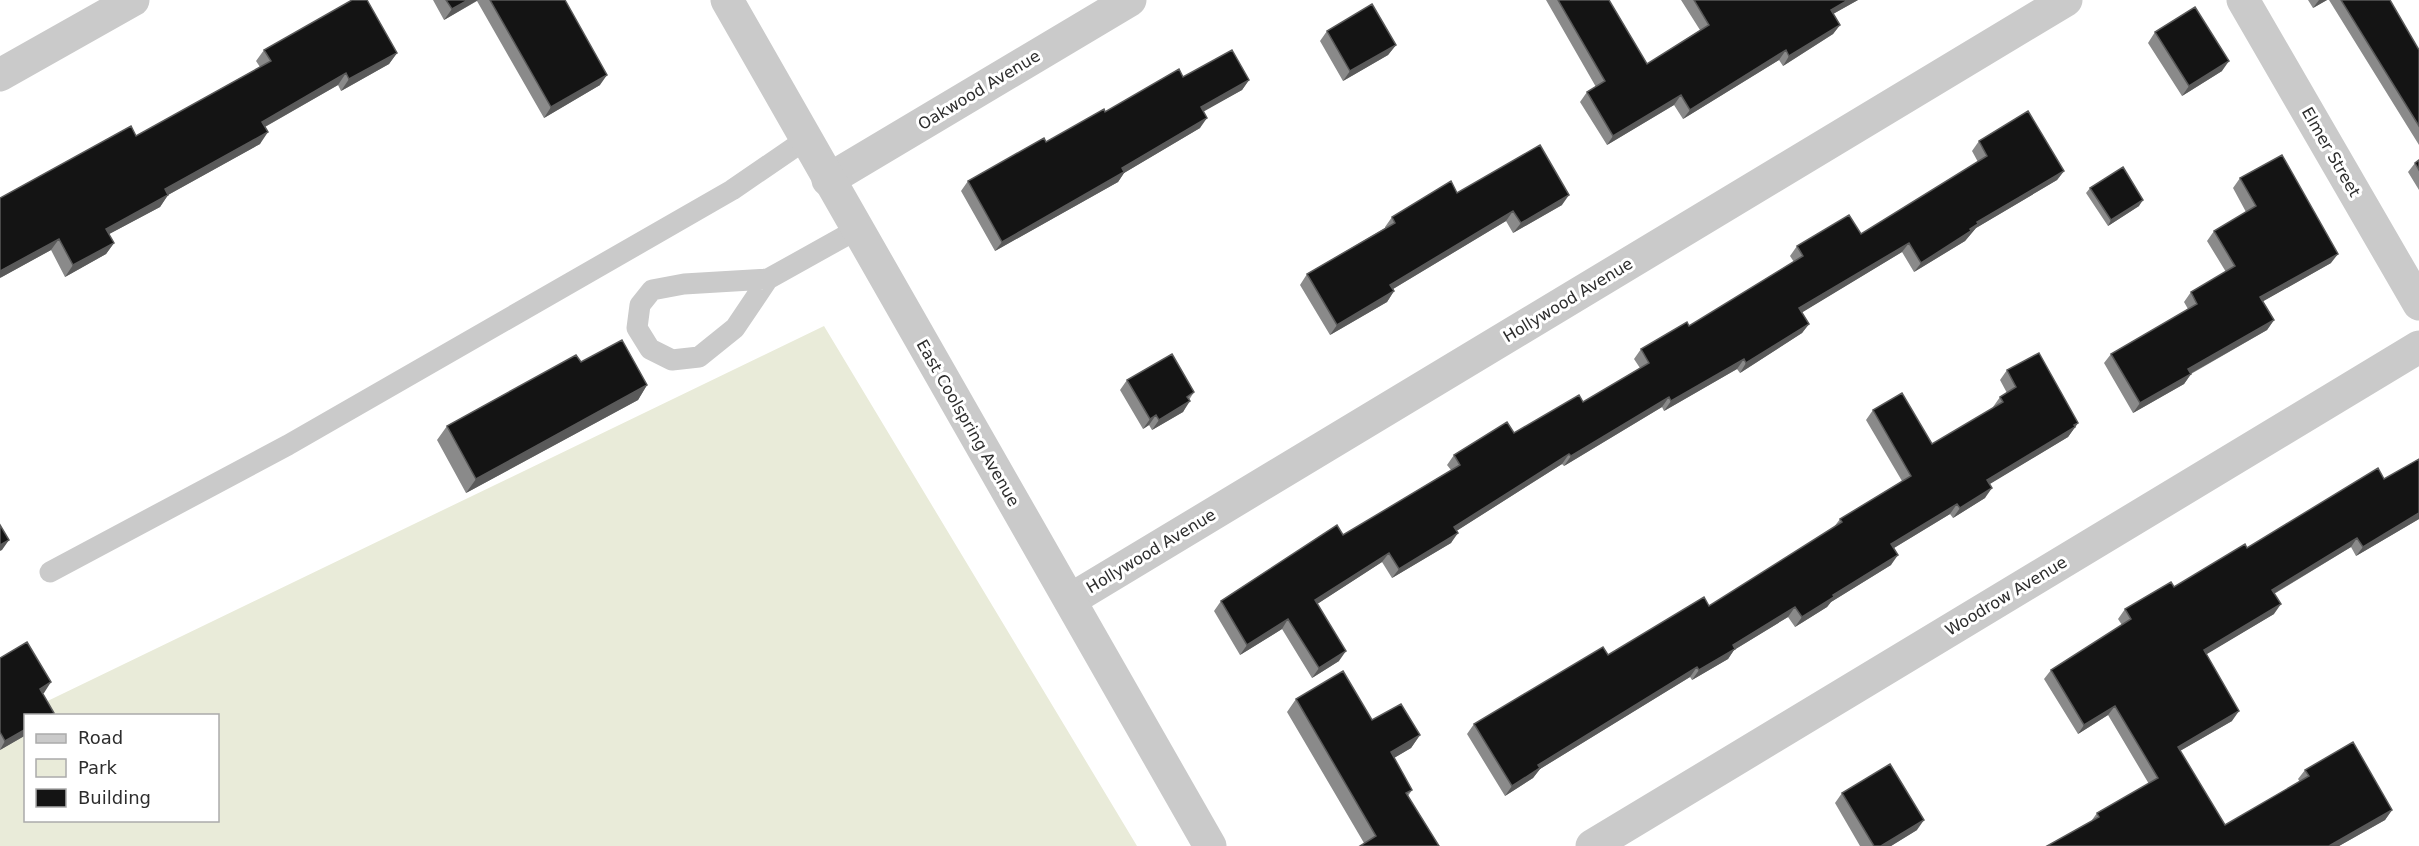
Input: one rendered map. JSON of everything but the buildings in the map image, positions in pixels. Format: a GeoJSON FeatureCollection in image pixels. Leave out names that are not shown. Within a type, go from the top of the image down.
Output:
{"type":"FeatureCollection","features":[{"type":"Feature","properties":{"kind":"street"},"geometry":{"type":"LineString","coordinates":[[0,75],[133,0]]}},
{"type":"Feature","properties":{"kind":"street","name":"East Coolspring Avenue"},"geometry":{"type":"LineString","coordinates":[[727,0],[856,230],[1210,846]]}},
{"type":"Feature","properties":{"kind":"street","name":"Oakwood Avenue"},"geometry":{"type":"LineString","coordinates":[[828,180],[1130,0]]}},
{"type":"Feature","properties":{"kind":"street","name":"Hollywood Avenue"},"geometry":{"type":"LineString","coordinates":[[1070,600],[2066,0]]}},
{"type":"Feature","properties":{"kind":"street","name":"Elmer Street"},"geometry":{"type":"LineString","coordinates":[[2243,0],[2419,304]]}},
{"type":"Feature","properties":{"kind":"street","name":"Woodrow Avenue"},"geometry":{"type":"LineString","coordinates":[[1592,846],[2419,347]]}},
{"type":"Feature","properties":{"kind":"lane"},"geometry":{"type":"LineString","coordinates":[[50,572],[288,445],[732,189],[805,140]]}},
{"type":"Feature","properties":{"kind":"lane"},"geometry":{"type":"LineString","coordinates":[[768,279],[735,328],[699,357],[672,360],[650,349],[637,327],[640,305],[652,290],[684,284],[768,279],[856,230]]}},
{"type":"Feature","properties":{"kind":"green space"},"geometry":{"type":"Polygon","coordinates":[[[824,326],[1137,846],[0,846],[0,724],[824,326]]]}}]}
